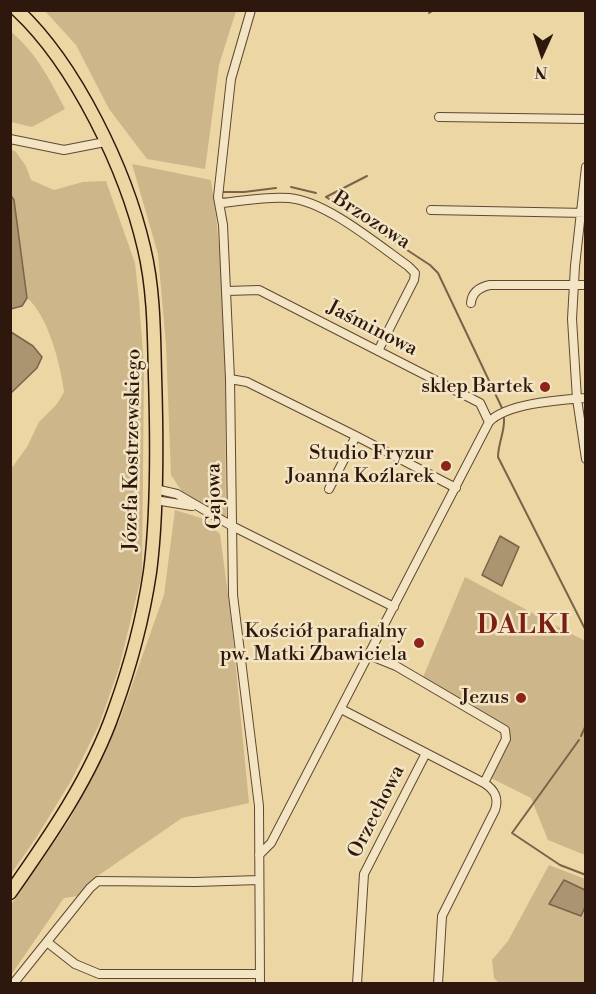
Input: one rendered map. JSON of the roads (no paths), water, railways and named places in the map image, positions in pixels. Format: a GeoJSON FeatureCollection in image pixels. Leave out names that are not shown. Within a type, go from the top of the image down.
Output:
{"type":"FeatureCollection","features":[{"type":"Feature","properties":{"kind":"main road","name":"Józefa Kostrzewskiego"},"geometry":{"type":"LineString","coordinates":[[10,893],[75,794],[115,710],[134,645],[152,557],[156,399],[147,264],[136,217],[105,142],[73,81],[44,38],[17,10]]}},
{"type":"Feature","properties":{"kind":"street","name":"Gajowa"},"geometry":{"type":"LineString","coordinates":[[251,10],[231,79],[218,197],[227,291],[233,595],[259,806],[260,984]]}},
{"type":"Feature","properties":{"kind":"street"},"geometry":{"type":"LineString","coordinates":[[439,117],[585,119]]}},
{"type":"Feature","properties":{"kind":"street"},"geometry":{"type":"LineString","coordinates":[[10,139],[64,150],[105,142]]}},
{"type":"Feature","properties":{"kind":"street"},"geometry":{"type":"LineString","coordinates":[[585,167],[583,213],[572,319],[585,459]]}},
{"type":"Feature","properties":{"kind":"street","name":"Brzozowa"},"geometry":{"type":"LineString","coordinates":[[220,203],[282,198],[310,202],[327,210],[408,266],[415,273],[414,280],[378,351]]}},
{"type":"Feature","properties":{"kind":"street"},"geometry":{"type":"LineString","coordinates":[[431,210],[583,213]]}},
{"type":"Feature","properties":{"kind":"street"},"geometry":{"type":"LineString","coordinates":[[471,303],[474,293],[483,286],[585,285]]}},
{"type":"Feature","properties":{"kind":"street","name":"Jaśminowa"},"geometry":{"type":"LineString","coordinates":[[227,291],[259,290],[480,403],[489,422]]}},
{"type":"Feature","properties":{"kind":"street"},"geometry":{"type":"LineString","coordinates":[[230,380],[247,382],[456,488]]}},
{"type":"Feature","properties":{"kind":"street"},"geometry":{"type":"LineString","coordinates":[[259,855],[271,843],[489,422],[509,410],[581,398]]}},
{"type":"Feature","properties":{"kind":"street"},"geometry":{"type":"LineString","coordinates":[[329,489],[357,436]]}},
{"type":"Feature","properties":{"kind":"street"},"geometry":{"type":"LineString","coordinates":[[155,495],[177,495],[232,526],[394,607]]}},
{"type":"Feature","properties":{"kind":"street"},"geometry":{"type":"LineString","coordinates":[[369,655],[396,666],[505,730],[506,738],[484,783]]}},
{"type":"Feature","properties":{"kind":"street","name":"Orzechowa"},"geometry":{"type":"LineString","coordinates":[[341,709],[426,753],[364,874],[357,984]]}},
{"type":"Feature","properties":{"kind":"street"},"geometry":{"type":"LineString","coordinates":[[426,753],[484,783],[496,795],[498,802],[442,916],[438,984]]}},
{"type":"Feature","properties":{"kind":"street"},"geometry":{"type":"LineString","coordinates":[[13,984],[98,881],[195,882],[259,879]]}},
{"type":"Feature","properties":{"kind":"street"},"geometry":{"type":"LineString","coordinates":[[46,942],[83,969],[99,975],[260,974]]}},
{"type":"Feature","properties":{"kind":"waterway"},"geometry":{"type":"LineString","coordinates":[[429,13],[434,10]]}},
{"type":"Feature","properties":{"kind":"waterway"},"geometry":{"type":"LineString","coordinates":[[367,176],[326,197],[430,265],[438,273],[502,408]]}},
{"type":"Feature","properties":{"kind":"waterway"},"geometry":{"type":"LineString","coordinates":[[291,187],[316,193]]}},
{"type":"Feature","properties":{"kind":"waterway"},"geometry":{"type":"LineString","coordinates":[[221,192],[276,188]]}},
{"type":"Feature","properties":{"kind":"waterway"},"geometry":{"type":"LineString","coordinates":[[504,418],[498,457],[586,631]]}},
{"type":"Feature","properties":{"kind":"waterway"},"geometry":{"type":"LineString","coordinates":[[581,736],[586,725]]}},
{"type":"Feature","properties":{"kind":"waterway"},"geometry":{"type":"LineString","coordinates":[[579,740],[512,833],[560,865],[586,875]]}},
{"type":"Feature","properties":{"kind":"place","name":"sklep Bartek"},"geometry":{"type":"Point","coordinates":[545,387]}},
{"type":"Feature","properties":{"kind":"place","name":"Studio Fryzur Joanna Koźlarek"},"geometry":{"type":"Point","coordinates":[446,466]}},
{"type":"Feature","properties":{"kind":"place","name":"Kościół parafialny pw. Matki Zbawiciela"},"geometry":{"type":"Point","coordinates":[419,643]}},
{"type":"Feature","properties":{"kind":"place","name":"Jezus"},"geometry":{"type":"Point","coordinates":[521,698]}},
{"type":"Feature","properties":{"kind":"district","name":"DALKI"},"geometry":{"type":"Point","coordinates":[524,627]}}]}
